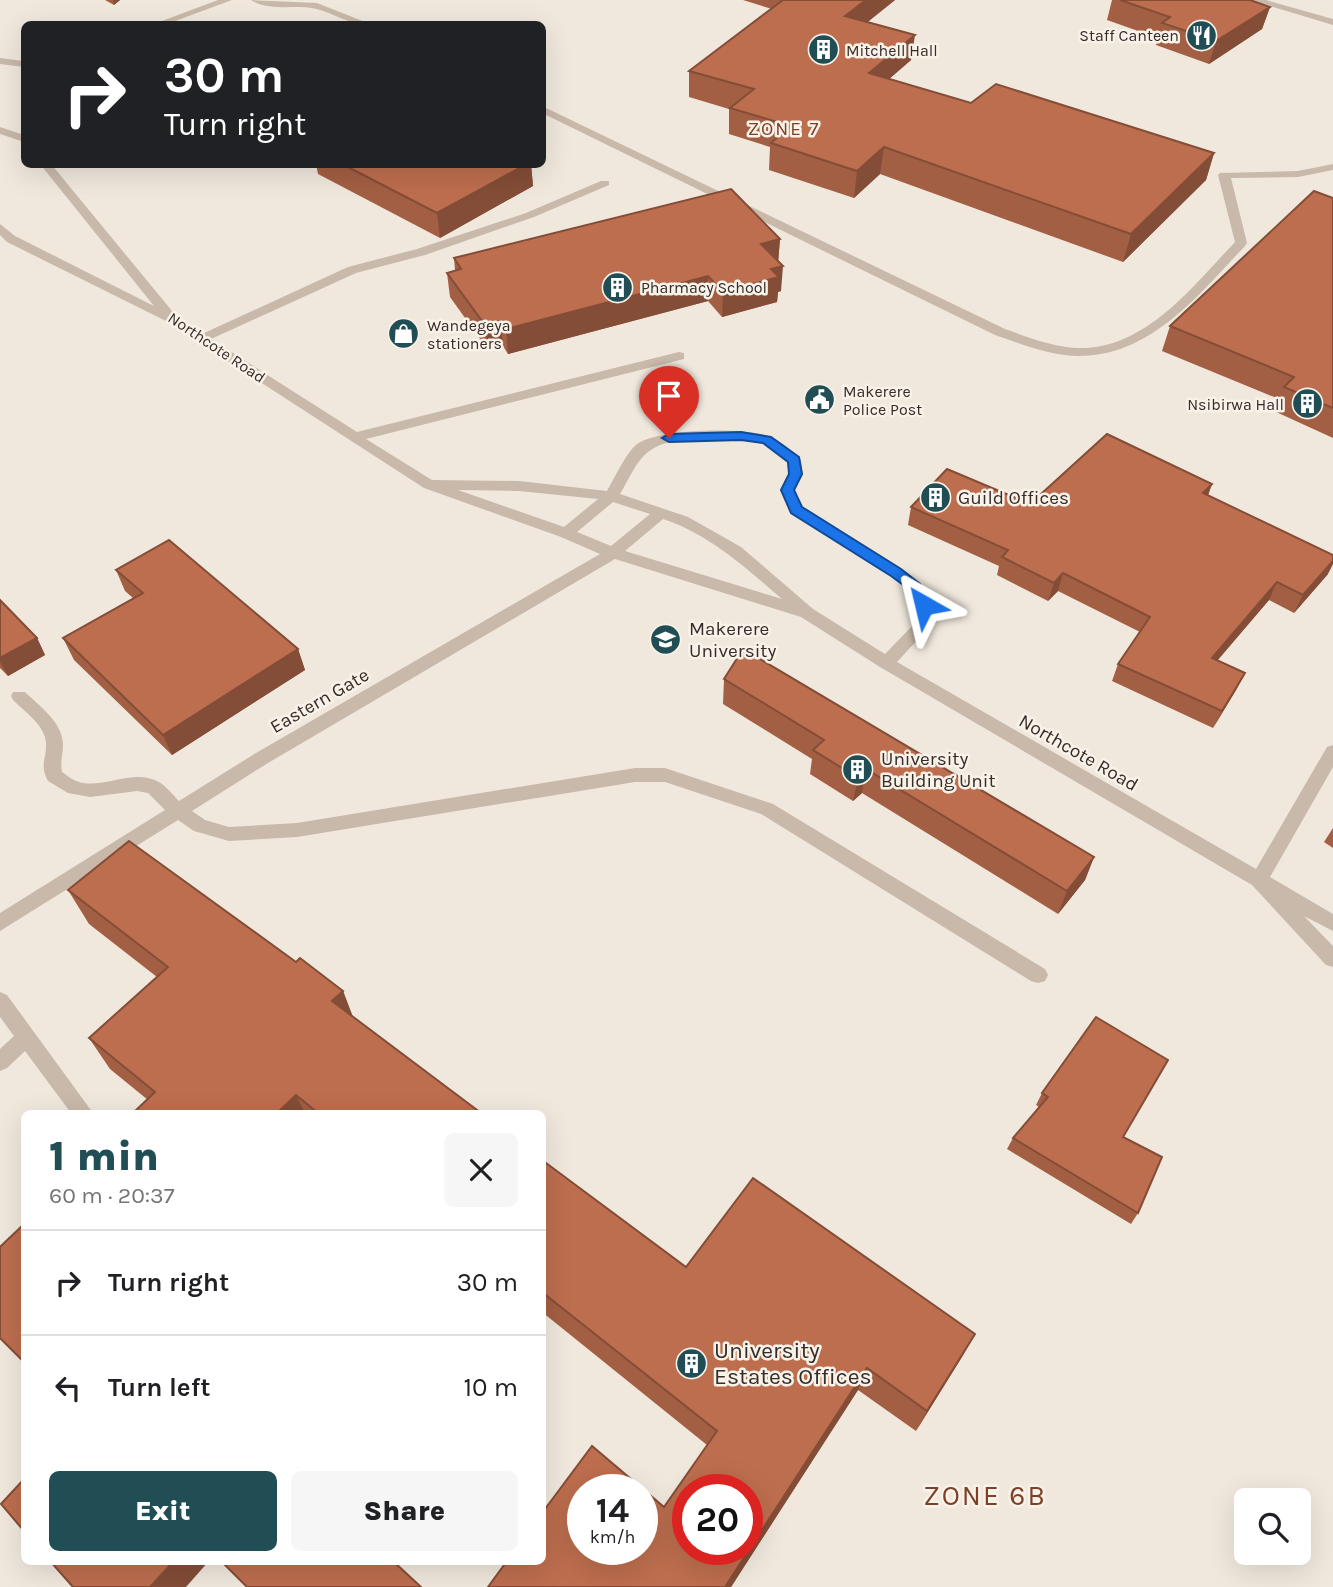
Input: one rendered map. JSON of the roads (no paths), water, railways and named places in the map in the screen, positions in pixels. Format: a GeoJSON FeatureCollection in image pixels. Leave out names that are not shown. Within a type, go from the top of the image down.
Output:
{"type":"FeatureCollection","features":[{"type":"Feature","properties":{"kind":"lane"},"geometry":{"type":"LineString","coordinates":[[168,21],[227,0]]}},
{"type":"Feature","properties":{"kind":"lane"},"geometry":{"type":"LineString","coordinates":[[256,0],[280,5],[317,6],[357,21]]}},
{"type":"Feature","properties":{"kind":"lane"},"geometry":{"type":"LineString","coordinates":[[1255,0],[1333,22]]}},
{"type":"Feature","properties":{"kind":"lane"},"geometry":{"type":"LineString","coordinates":[[0,61],[21,64]]}},
{"type":"Feature","properties":{"kind":"lane"},"geometry":{"type":"LineString","coordinates":[[546,111],[989,327],[1050,349],[1077,351],[1099,352],[1125,346],[1151,330],[1241,243],[1224,175],[1298,174],[1333,167]]}},
{"type":"Feature","properties":{"kind":"lane"},"geometry":{"type":"LineString","coordinates":[[0,130],[21,138]]}},
{"type":"Feature","properties":{"kind":"lane","name":"Northcote Road"},"geometry":{"type":"LineString","coordinates":[[49,168],[172,320],[429,485],[566,533],[613,553],[807,613]]}},
{"type":"Feature","properties":{"kind":"lane"},"geometry":{"type":"LineString","coordinates":[[201,338],[352,270],[421,252],[530,215],[605,183]]}},
{"type":"Feature","properties":{"kind":"lane"},"geometry":{"type":"LineString","coordinates":[[0,228],[10,239],[172,320]]}},
{"type":"Feature","properties":{"kind":"lane"},"geometry":{"type":"LineString","coordinates":[[355,437],[679,356]]}},
{"type":"Feature","properties":{"kind":"lane"},"geometry":{"type":"LineString","coordinates":[[566,533],[611,496],[641,447],[669,438],[708,436],[767,440],[794,460],[796,474],[788,490],[796,510],[896,572],[915,587],[924,605],[925,623],[886,663]]}},
{"type":"Feature","properties":{"kind":"lane","name":"Northcote Road"},"geometry":{"type":"LineString","coordinates":[[429,485],[519,486],[611,496],[683,520],[736,551],[807,613],[886,663],[1333,923]]}},
{"type":"Feature","properties":{"kind":"lane","name":"Eastern Gate"},"geometry":{"type":"LineString","coordinates":[[0,923],[262,758],[613,553],[659,514]]}},
{"type":"Feature","properties":{"kind":"lane"},"geometry":{"type":"LineString","coordinates":[[19,696],[56,737],[57,748],[51,760],[54,776],[74,788],[90,790],[137,784],[153,787],[178,811],[200,826],[229,834],[297,830],[635,775],[665,775],[767,809],[1038,975]]}},
{"type":"Feature","properties":{"kind":"lane"},"geometry":{"type":"LineString","coordinates":[[1333,752],[1259,880],[1333,959]]}},
{"type":"Feature","properties":{"kind":"lane"},"geometry":{"type":"LineString","coordinates":[[0,1001],[81,1110]]}},
{"type":"Feature","properties":{"kind":"lane"},"geometry":{"type":"LineString","coordinates":[[0,1062],[25,1038]]}},
{"type":"Feature","properties":{"kind":"place","name":"Staff Canteen"},"geometry":{"type":"Point","coordinates":[1202,35]}},
{"type":"Feature","properties":{"kind":"place","name":"Mitchell Hall"},"geometry":{"type":"Point","coordinates":[823,50]}},
{"type":"Feature","properties":{"kind":"place","name":"Pharmacy School"},"geometry":{"type":"Point","coordinates":[618,287]}},
{"type":"Feature","properties":{"kind":"place","name":"Wandegeya stationers"},"geometry":{"type":"Point","coordinates":[404,334]}},
{"type":"Feature","properties":{"kind":"place","name":"Makerere Police Post"},"geometry":{"type":"Point","coordinates":[820,400]}},
{"type":"Feature","properties":{"kind":"place","name":"Nsibirwa Hall"},"geometry":{"type":"Point","coordinates":[1307,404]}},
{"type":"Feature","properties":{"kind":"place","name":"Guild Offices"},"geometry":{"type":"Point","coordinates":[935,497]}},
{"type":"Feature","properties":{"kind":"place","name":"Makerere University"},"geometry":{"type":"Point","coordinates":[666,639]}},
{"type":"Feature","properties":{"kind":"place","name":"University Building Unit"},"geometry":{"type":"Point","coordinates":[858,769]}},
{"type":"Feature","properties":{"kind":"place","name":"University Estates Offices"},"geometry":{"type":"Point","coordinates":[691,1363]}},
{"type":"Feature","properties":{"kind":"district","name":"ZONE 7"},"geometry":{"type":"Point","coordinates":[784,128]}},
{"type":"Feature","properties":{"kind":"district","name":"ZONE 6B"},"geometry":{"type":"Point","coordinates":[985,1495]}}]}
